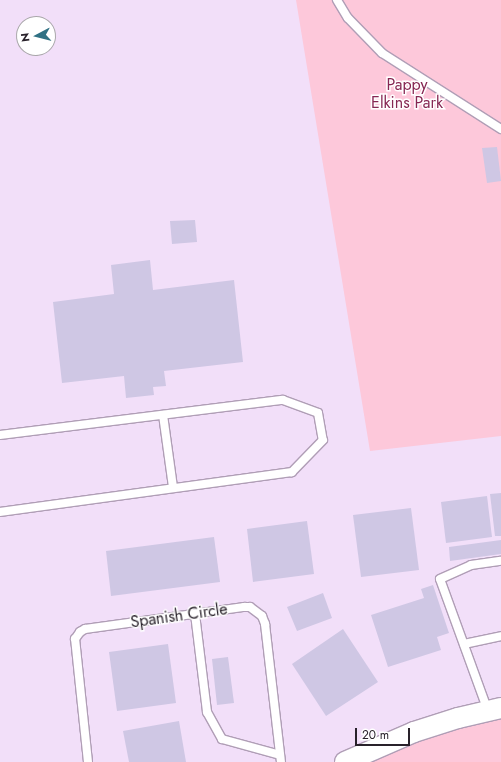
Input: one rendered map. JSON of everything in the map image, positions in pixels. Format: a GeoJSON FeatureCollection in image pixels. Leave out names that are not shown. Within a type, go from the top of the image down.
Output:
{"type":"FeatureCollection","features":[{"type":"Feature","properties":{"kind":"street"},"geometry":{"type":"LineString","coordinates":[[345,762],[414,732],[458,718],[494,709]]}},
{"type":"Feature","properties":{"kind":"lane"},"geometry":{"type":"LineString","coordinates":[[337,0],[348,18],[382,53],[501,129]]}},
{"type":"Feature","properties":{"kind":"lane"},"geometry":{"type":"LineString","coordinates":[[0,435],[283,400],[318,413],[323,440],[292,472],[173,487],[0,512]]}},
{"type":"Feature","properties":{"kind":"lane"},"geometry":{"type":"LineString","coordinates":[[163,415],[173,487]]}},
{"type":"Feature","properties":{"kind":"lane"},"geometry":{"type":"LineString","coordinates":[[494,709],[464,644],[440,579],[471,565],[501,561]]}},
{"type":"Feature","properties":{"kind":"lane","name":"Spanish Circle"},"geometry":{"type":"LineString","coordinates":[[88,762],[75,639],[78,635],[85,629],[244,607],[250,607],[262,616],[265,624],[280,758]]}},
{"type":"Feature","properties":{"kind":"lane"},"geometry":{"type":"LineString","coordinates":[[194,614],[207,712],[222,739],[280,758]]}},
{"type":"Feature","properties":{"kind":"lane"},"geometry":{"type":"LineString","coordinates":[[464,644],[501,636]]}},
{"type":"Feature","properties":{"kind":"green space","name":"Pappy Elkins Park"},"geometry":{"type":"Polygon","coordinates":[[[296,0],[501,0],[501,436],[370,451],[296,0]]]}},
{"type":"Feature","properties":{"kind":"green space"},"geometry":{"type":"Polygon","coordinates":[[[501,714],[501,762],[368,762],[385,745],[501,714]]]}},
{"type":"Feature","properties":{"kind":"building"},"geometry":{"type":"Polygon","coordinates":[[[497,147],[501,181],[487,183],[482,148],[497,147]]]}},
{"type":"Feature","properties":{"kind":"building"},"geometry":{"type":"Polygon","coordinates":[[[195,220],[197,242],[172,244],[170,221],[195,220]]]}},
{"type":"Feature","properties":{"kind":"building"},"geometry":{"type":"Polygon","coordinates":[[[150,260],[153,290],[234,280],[243,362],[164,371],[166,386],[153,387],[154,395],[126,398],[124,376],[62,383],[53,302],[114,294],[111,265],[150,260]]]}},
{"type":"Feature","properties":{"kind":"building"},"geometry":{"type":"Polygon","coordinates":[[[501,493],[501,536],[495,536],[490,494],[501,493]]]}},
{"type":"Feature","properties":{"kind":"building"},"geometry":{"type":"Polygon","coordinates":[[[487,496],[492,537],[446,543],[441,502],[487,496]]]}},
{"type":"Feature","properties":{"kind":"building"},"geometry":{"type":"Polygon","coordinates":[[[411,508],[419,570],[361,577],[353,515],[411,508]]]}},
{"type":"Feature","properties":{"kind":"building"},"geometry":{"type":"Polygon","coordinates":[[[307,521],[314,574],[253,582],[247,529],[307,521]]]}},
{"type":"Feature","properties":{"kind":"building"},"geometry":{"type":"Polygon","coordinates":[[[214,537],[220,582],[111,596],[106,551],[214,537]]]}},
{"type":"Feature","properties":{"kind":"building"},"geometry":{"type":"Polygon","coordinates":[[[501,540],[501,554],[450,561],[449,547],[501,540]]]}},
{"type":"Feature","properties":{"kind":"building"},"geometry":{"type":"Polygon","coordinates":[[[433,585],[449,633],[437,637],[441,650],[388,667],[371,615],[424,598],[421,589],[433,585]]]}},
{"type":"Feature","properties":{"kind":"building"},"geometry":{"type":"Polygon","coordinates":[[[323,593],[332,618],[297,631],[287,607],[323,593]]]}},
{"type":"Feature","properties":{"kind":"building"},"geometry":{"type":"Polygon","coordinates":[[[343,629],[378,682],[326,716],[292,664],[343,629]]]}},
{"type":"Feature","properties":{"kind":"building"},"geometry":{"type":"Polygon","coordinates":[[[168,644],[176,703],[117,711],[109,652],[168,644]]]}},
{"type":"Feature","properties":{"kind":"building"},"geometry":{"type":"Polygon","coordinates":[[[228,657],[234,703],[217,705],[212,659],[228,657]]]}},
{"type":"Feature","properties":{"kind":"building"},"geometry":{"type":"Polygon","coordinates":[[[179,721],[186,762],[129,762],[123,731],[179,721]]]}}]}
